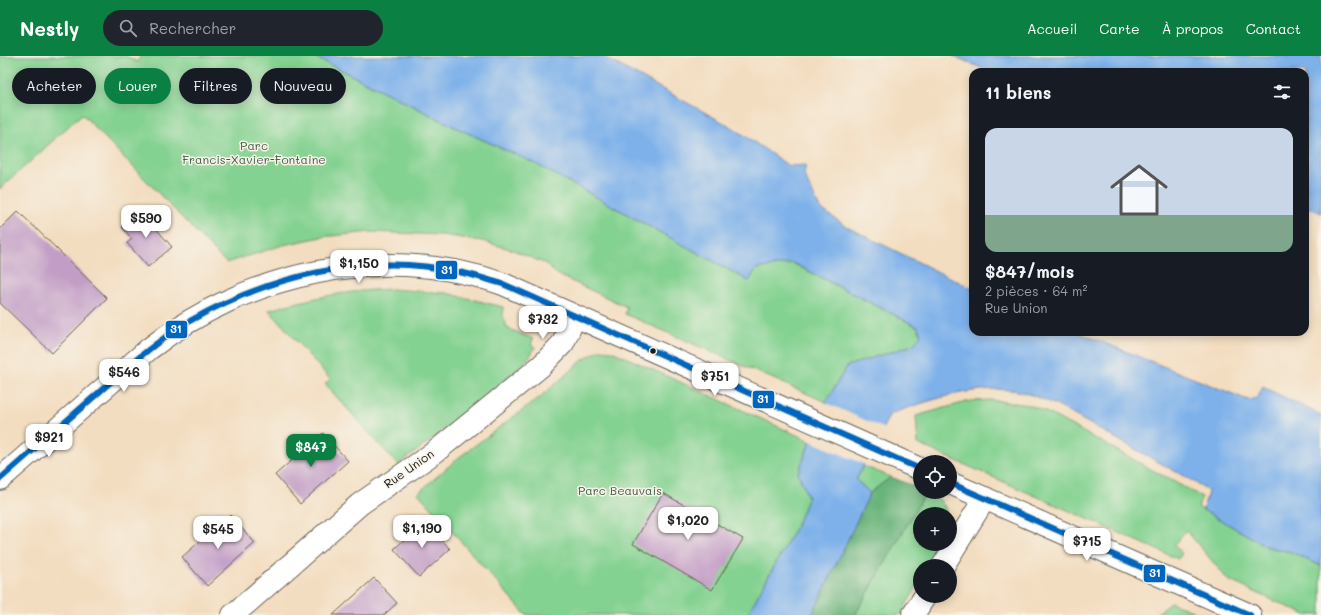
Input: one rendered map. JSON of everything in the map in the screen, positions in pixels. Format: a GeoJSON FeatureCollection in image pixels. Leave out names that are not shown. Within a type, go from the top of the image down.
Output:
{"type":"FeatureCollection","features":[{"type":"Feature","properties":{"kind":"street"},"geometry":{"type":"LineString","coordinates":[[0,479],[163,338],[184,324],[220,305],[270,284],[314,273],[363,266],[389,265],[436,268],[484,277],[789,410],[913,467]]}},
{"type":"Feature","properties":{"kind":"street","name":"Rue Union"},"geometry":{"type":"LineString","coordinates":[[233,615],[360,504],[435,452],[541,366],[563,343],[572,323],[573,316]]}},
{"type":"Feature","properties":{"kind":"street"},"geometry":{"type":"LineString","coordinates":[[957,485],[1250,615]]}},
{"type":"Feature","properties":{"kind":"street"},"geometry":{"type":"LineString","coordinates":[[947,559],[985,498]]}},
{"type":"Feature","properties":{"kind":"street"},"geometry":{"type":"LineString","coordinates":[[913,615],[921,603]]}},
{"type":"Feature","properties":{"kind":"green space","name":"Parc Francis-Xavier-Fontaine"},"geometry":{"type":"Polygon","coordinates":[[[0,56],[126,56],[137,62],[141,56],[313,56],[337,68],[260,68],[260,104],[346,104],[346,72],[457,128],[532,162],[749,281],[756,269],[792,263],[918,327],[921,335],[913,345],[847,366],[826,402],[625,314],[627,307],[556,274],[546,264],[513,250],[482,241],[443,235],[371,232],[321,237],[283,245],[226,263],[82,114],[0,189],[0,56]]]}},
{"type":"Feature","properties":{"kind":"green space"},"geometry":{"type":"Polygon","coordinates":[[[392,289],[446,293],[503,307],[503,314],[507,328],[533,339],[531,345],[535,347],[527,360],[515,372],[398,465],[325,384],[330,379],[269,310],[330,295],[392,289]]]}},
{"type":"Feature","properties":{"kind":"green space","name":"Parc Beauvais"},"geometry":{"type":"Polygon","coordinates":[[[600,350],[612,351],[810,441],[798,473],[808,497],[796,527],[747,615],[526,615],[418,493],[458,458],[539,398],[584,359],[600,350]]]}},
{"type":"Feature","properties":{"kind":"green space"},"geometry":{"type":"Polygon","coordinates":[[[991,400],[1030,405],[1052,415],[1202,497],[1198,507],[1268,547],[1291,552],[1321,566],[1321,615],[1306,615],[1228,580],[1186,530],[1174,545],[1182,554],[1178,559],[957,461],[957,455],[943,455],[918,444],[916,416],[970,401],[991,400]]]}},
{"type":"Feature","properties":{"kind":"green space"},"geometry":{"type":"Polygon","coordinates":[[[863,466],[891,477],[870,493],[856,480],[863,466]]]}},
{"type":"Feature","properties":{"kind":"green space"},"geometry":{"type":"Polygon","coordinates":[[[891,477],[913,486],[913,499],[922,499],[917,507],[913,507],[913,515],[855,615],[812,615],[870,493],[891,477]]]}},
{"type":"Feature","properties":{"kind":"green space"},"geometry":{"type":"Polygon","coordinates":[[[922,499],[939,499],[944,507],[917,507],[922,499]]]}},
{"type":"Feature","properties":{"kind":"green space"},"geometry":{"type":"Polygon","coordinates":[[[913,515],[913,551],[938,551],[933,559],[913,559],[913,594],[900,615],[855,615],[913,515]]]}},
{"type":"Feature","properties":{"kind":"green space"},"geometry":{"type":"Polygon","coordinates":[[[1171,602],[1201,615],[1155,615],[1171,602]]]}},
{"type":"Feature","properties":{"kind":"water"},"geometry":{"type":"Polygon","coordinates":[[[313,56],[602,56],[735,129],[789,166],[806,165],[804,175],[820,208],[847,227],[969,287],[969,336],[1087,336],[1248,400],[1257,398],[1263,387],[1321,415],[1321,566],[1291,552],[1268,547],[1203,510],[1208,492],[1205,488],[1056,405],[1022,392],[994,389],[979,390],[964,392],[919,404],[890,414],[856,480],[870,493],[812,615],[747,615],[796,527],[808,497],[798,473],[826,402],[847,366],[913,345],[921,335],[918,327],[793,263],[756,269],[749,281],[532,162],[457,128],[346,72],[346,68],[337,68],[313,56]]]}},
{"type":"Feature","properties":{"kind":"water"},"geometry":{"type":"Polygon","coordinates":[[[953,56],[1321,56],[1321,213],[1309,208],[1309,68],[982,68],[953,56]]]}},
{"type":"Feature","properties":{"kind":"pier"},"geometry":{"type":"Polygon","coordinates":[[[824,402],[885,429],[866,465],[808,440],[824,402]]]}},
{"type":"Feature","properties":{"kind":"building"},"geometry":{"type":"Polygon","coordinates":[[[18,211],[107,298],[52,353],[0,303],[0,229],[18,211]]]}},
{"type":"Feature","properties":{"kind":"building"},"geometry":{"type":"Polygon","coordinates":[[[141,211],[172,247],[148,267],[127,243],[132,239],[122,227],[141,211]]]}},
{"type":"Feature","properties":{"kind":"building"},"geometry":{"type":"Polygon","coordinates":[[[323,433],[348,461],[300,504],[275,475],[323,433]]]}},
{"type":"Feature","properties":{"kind":"building"},"geometry":{"type":"Polygon","coordinates":[[[663,493],[743,539],[712,590],[633,544],[663,493]]]}},
{"type":"Feature","properties":{"kind":"building"},"geometry":{"type":"Polygon","coordinates":[[[230,515],[255,543],[207,586],[182,557],[230,515]]]}},
{"type":"Feature","properties":{"kind":"building"},"geometry":{"type":"Polygon","coordinates":[[[425,521],[450,549],[419,577],[394,549],[425,521]]]}},
{"type":"Feature","properties":{"kind":"building"},"geometry":{"type":"Polygon","coordinates":[[[374,578],[397,603],[384,615],[333,615],[374,578]]]}},
{"type":"Feature","properties":{"kind":"transit line","name":"31"},"geometry":{"type":"LineString","coordinates":[[0,479],[155,344],[188,322],[251,292],[285,280],[354,266],[390,264],[425,266],[459,272],[503,284],[913,466]]}},
{"type":"Feature","properties":{"kind":"transit line","name":"31"},"geometry":{"type":"LineString","coordinates":[[957,486],[1250,615]]}}]}
